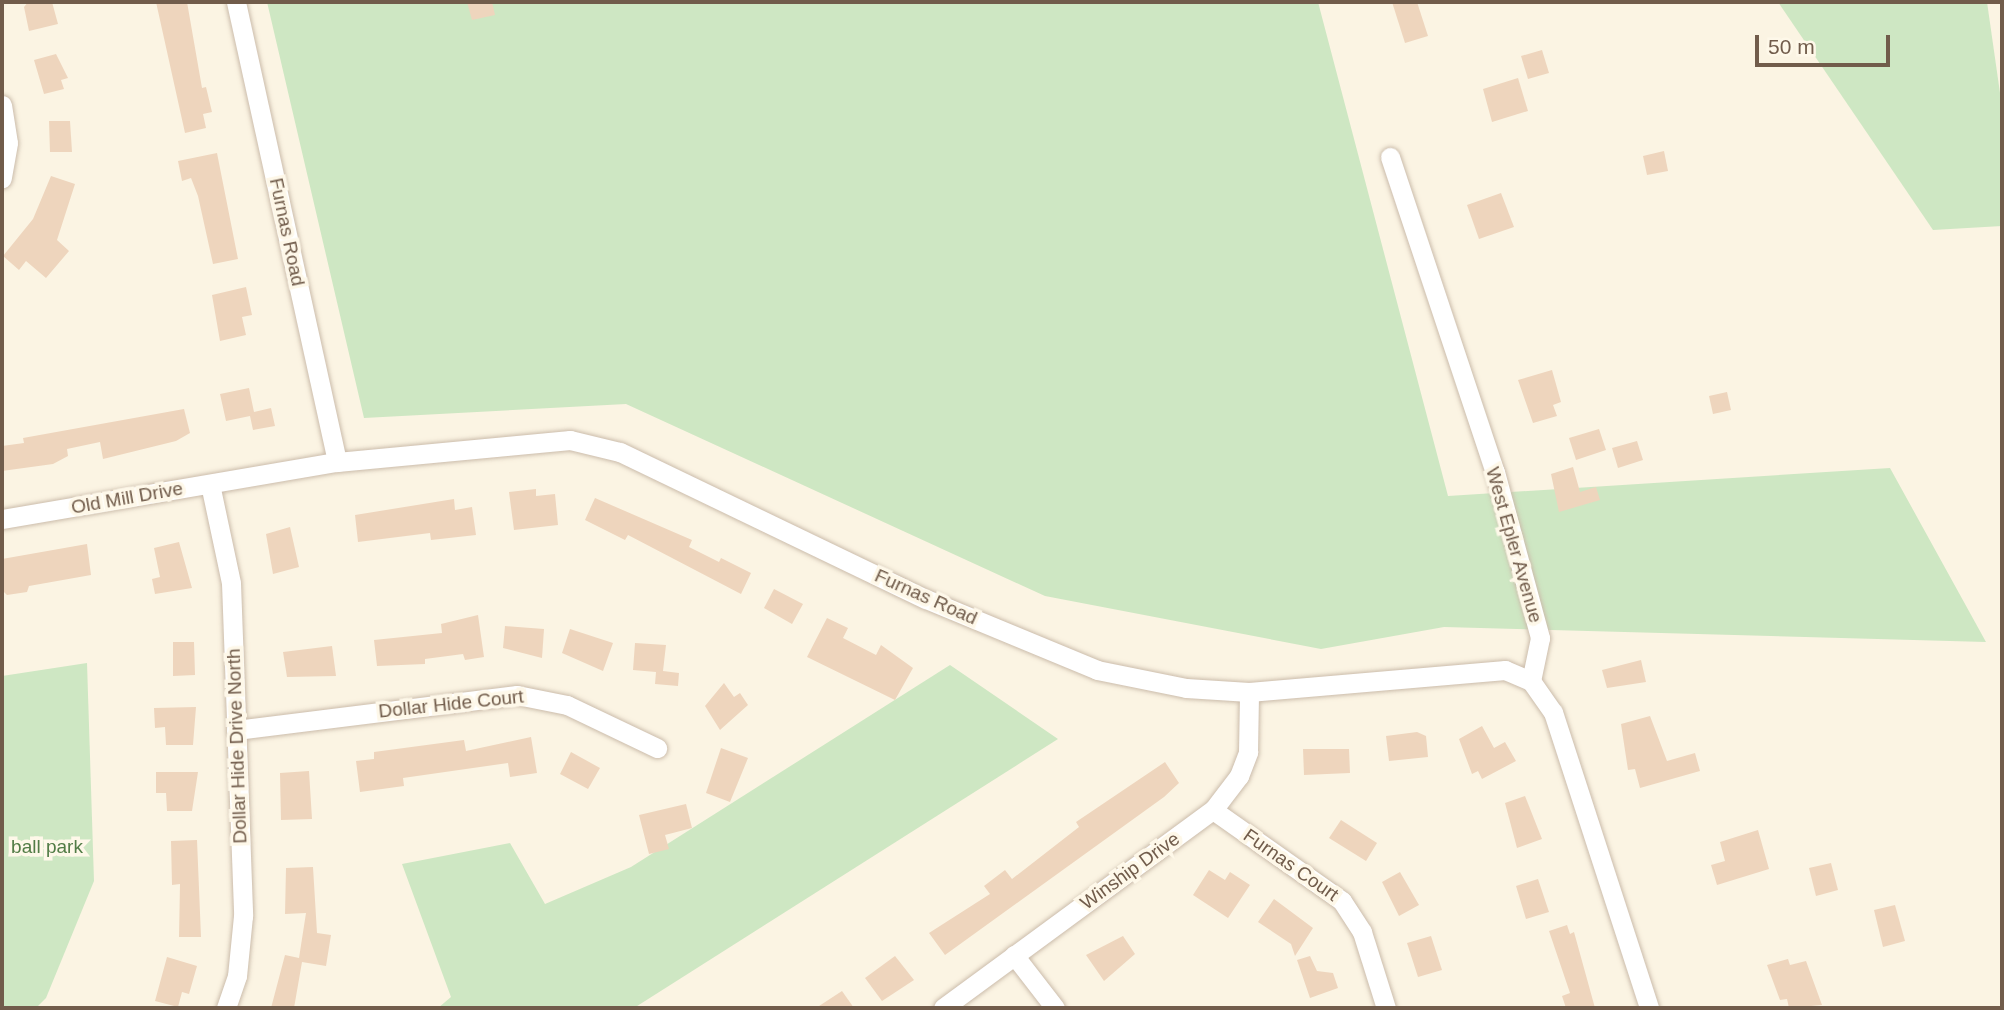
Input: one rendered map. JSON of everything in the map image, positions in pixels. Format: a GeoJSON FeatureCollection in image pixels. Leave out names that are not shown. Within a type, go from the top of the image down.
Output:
{"type":"FeatureCollection","features":[{"type":"Feature","properties":{"kind":"street","name":"Furnas Road"},"geometry":{"type":"LineString","coordinates":[[236,2],[337,462]]}},
{"type":"Feature","properties":{"kind":"street"},"geometry":{"type":"LineString","coordinates":[[2,105],[8,131],[2,178]]}},
{"type":"Feature","properties":{"kind":"street","name":"West Epler Avenue"},"geometry":{"type":"LineString","coordinates":[[1390,157],[1494,472],[1540,638],[1531,681]]}},
{"type":"Feature","properties":{"kind":"street","name":"Furnas Road"},"geometry":{"type":"LineString","coordinates":[[252,477],[337,462],[536,440],[604,446],[926,599],[1083,665],[1162,684],[1249,692],[1485,670],[1505,670],[1531,681]]}},
{"type":"Feature","properties":{"kind":"street","name":"Old Mill Drive"},"geometry":{"type":"LineString","coordinates":[[2,519],[252,477]]}},
{"type":"Feature","properties":{"kind":"street","name":"Dollar Hide Drive North"},"geometry":{"type":"LineString","coordinates":[[210,484],[231,583],[243,942],[226,1008]]}},
{"type":"Feature","properties":{"kind":"street"},"geometry":{"type":"LineString","coordinates":[[1531,681],[1553,712],[1649,1008]]}},
{"type":"Feature","properties":{"kind":"street","name":"Winship Drive"},"geometry":{"type":"LineString","coordinates":[[943,1008],[1213,810],[1239,776],[1248,752],[1249,692]]}},
{"type":"Feature","properties":{"kind":"street","name":"Dollar Hide Court"},"geometry":{"type":"LineString","coordinates":[[236,730],[517,695],[567,705],[657,748]]}},
{"type":"Feature","properties":{"kind":"street","name":"Furnas Court"},"geometry":{"type":"LineString","coordinates":[[1213,810],[1342,901],[1362,932],[1386,1008]]}},
{"type":"Feature","properties":{"kind":"street"},"geometry":{"type":"LineString","coordinates":[[1014,955],[1055,1008]]}},
{"type":"Feature","properties":{"kind":"green space"},"geometry":{"type":"Polygon","coordinates":[[[267,2],[1318,2],[1448,496],[1890,468],[1986,642],[1444,627],[1321,649],[1045,596],[626,404],[364,418],[267,2]]]}},
{"type":"Feature","properties":{"kind":"green space"},"geometry":{"type":"Polygon","coordinates":[[[1778,2],[1987,2],[2002,107],[2002,226],[1933,230],[1778,2]]]}},
{"type":"Feature","properties":{"kind":"green space","name":"ball park"},"geometry":{"type":"Polygon","coordinates":[[[87,663],[94,881],[46,998],[36,1008],[2,1008],[2,676],[87,663]]]}},
{"type":"Feature","properties":{"kind":"green space"},"geometry":{"type":"Polygon","coordinates":[[[950,665],[1058,739],[634,1008],[438,1008],[451,997],[402,864],[510,843],[545,904],[631,867],[950,665]]]}},
{"type":"Feature","properties":{"kind":"building"},"geometry":{"type":"Polygon","coordinates":[[[28,2],[52,2],[58,24],[29,31],[24,7],[28,2]]]}},
{"type":"Feature","properties":{"kind":"building"},"geometry":{"type":"Polygon","coordinates":[[[156,2],[187,2],[202,88],[206,87],[212,112],[203,114],[206,128],[185,133],[156,2]]]}},
{"type":"Feature","properties":{"kind":"building"},"geometry":{"type":"Polygon","coordinates":[[[467,2],[492,2],[495,15],[472,20],[467,2]]]}},
{"type":"Feature","properties":{"kind":"building"},"geometry":{"type":"Polygon","coordinates":[[[1392,2],[1417,2],[1428,36],[1405,43],[1392,2]]]}},
{"type":"Feature","properties":{"kind":"building"},"geometry":{"type":"Polygon","coordinates":[[[1542,50],[1549,73],[1528,79],[1521,56],[1542,50]]]}},
{"type":"Feature","properties":{"kind":"building"},"geometry":{"type":"Polygon","coordinates":[[[56,54],[68,78],[61,80],[64,89],[44,94],[34,60],[56,54]]]}},
{"type":"Feature","properties":{"kind":"building"},"geometry":{"type":"Polygon","coordinates":[[[1518,78],[1528,111],[1492,122],[1483,89],[1518,78]]]}},
{"type":"Feature","properties":{"kind":"building"},"geometry":{"type":"Polygon","coordinates":[[[49,121],[70,121],[72,152],[50,152],[49,121]]]}},
{"type":"Feature","properties":{"kind":"building"},"geometry":{"type":"Polygon","coordinates":[[[1664,151],[1668,171],[1647,175],[1643,156],[1664,151]]]}},
{"type":"Feature","properties":{"kind":"building"},"geometry":{"type":"Polygon","coordinates":[[[217,153],[238,259],[213,264],[198,196],[191,178],[182,181],[178,161],[217,153]]]}},
{"type":"Feature","properties":{"kind":"building"},"geometry":{"type":"Polygon","coordinates":[[[51,176],[75,184],[57,240],[69,251],[46,278],[26,261],[19,270],[3,256],[33,219],[51,176]]]}},
{"type":"Feature","properties":{"kind":"building"},"geometry":{"type":"Polygon","coordinates":[[[1501,193],[1514,227],[1479,239],[1467,205],[1501,193]]]}},
{"type":"Feature","properties":{"kind":"building"},"geometry":{"type":"Polygon","coordinates":[[[246,287],[252,315],[242,317],[246,335],[220,341],[212,295],[246,287]]]}},
{"type":"Feature","properties":{"kind":"building"},"geometry":{"type":"Polygon","coordinates":[[[1552,370],[1561,402],[1553,405],[1557,416],[1533,423],[1518,380],[1552,370]]]}},
{"type":"Feature","properties":{"kind":"building"},"geometry":{"type":"Polygon","coordinates":[[[249,388],[254,412],[271,408],[275,426],[253,430],[250,416],[226,421],[220,394],[249,388]]]}},
{"type":"Feature","properties":{"kind":"building"},"geometry":{"type":"Polygon","coordinates":[[[1727,392],[1731,410],[1713,414],[1709,396],[1727,392]]]}},
{"type":"Feature","properties":{"kind":"building"},"geometry":{"type":"Polygon","coordinates":[[[184,409],[190,433],[176,441],[103,459],[100,442],[67,449],[68,456],[53,464],[2,471],[2,446],[24,443],[23,438],[184,409]]]}},
{"type":"Feature","properties":{"kind":"building"},"geometry":{"type":"Polygon","coordinates":[[[1599,429],[1606,450],[1576,460],[1569,438],[1599,429]]]}},
{"type":"Feature","properties":{"kind":"building"},"geometry":{"type":"Polygon","coordinates":[[[1637,441],[1643,460],[1618,468],[1612,448],[1637,441]]]}},
{"type":"Feature","properties":{"kind":"building"},"geometry":{"type":"Polygon","coordinates":[[[1573,467],[1580,492],[1596,487],[1600,500],[1559,512],[1551,474],[1573,467]]]}},
{"type":"Feature","properties":{"kind":"building"},"geometry":{"type":"Polygon","coordinates":[[[536,489],[536,496],[555,494],[558,525],[514,530],[509,492],[536,489]]]}},
{"type":"Feature","properties":{"kind":"building"},"geometry":{"type":"Polygon","coordinates":[[[595,498],[692,540],[689,547],[719,562],[721,558],[751,573],[741,594],[628,535],[625,540],[585,520],[595,498]]]}},
{"type":"Feature","properties":{"kind":"building"},"geometry":{"type":"Polygon","coordinates":[[[454,499],[455,510],[472,507],[476,535],[431,540],[430,533],[358,542],[355,515],[454,499]]]}},
{"type":"Feature","properties":{"kind":"building"},"geometry":{"type":"Polygon","coordinates":[[[290,527],[299,567],[273,574],[266,534],[290,527]]]}},
{"type":"Feature","properties":{"kind":"building"},"geometry":{"type":"Polygon","coordinates":[[[179,542],[192,588],[155,594],[152,579],[160,577],[154,548],[179,542]]]}},
{"type":"Feature","properties":{"kind":"building"},"geometry":{"type":"Polygon","coordinates":[[[87,544],[91,575],[29,586],[27,592],[7,595],[2,590],[2,559],[87,544]]]}},
{"type":"Feature","properties":{"kind":"building"},"geometry":{"type":"Polygon","coordinates":[[[774,589],[803,604],[792,624],[764,608],[774,589]]]}},
{"type":"Feature","properties":{"kind":"building"},"geometry":{"type":"Polygon","coordinates":[[[478,615],[484,657],[465,660],[463,654],[425,659],[425,664],[377,666],[374,640],[442,633],[441,624],[478,615]]]}},
{"type":"Feature","properties":{"kind":"building"},"geometry":{"type":"Polygon","coordinates":[[[827,618],[848,628],[843,638],[876,655],[881,645],[913,668],[895,700],[807,657],[827,618]]]}},
{"type":"Feature","properties":{"kind":"building"},"geometry":{"type":"Polygon","coordinates":[[[505,626],[544,629],[542,658],[503,648],[505,626]]]}},
{"type":"Feature","properties":{"kind":"building"},"geometry":{"type":"Polygon","coordinates":[[[570,629],[613,643],[603,671],[562,653],[570,629]]]}},
{"type":"Feature","properties":{"kind":"building"},"geometry":{"type":"Polygon","coordinates":[[[173,642],[194,642],[195,675],[173,676],[173,642]]]}},
{"type":"Feature","properties":{"kind":"building"},"geometry":{"type":"Polygon","coordinates":[[[635,643],[666,645],[663,671],[679,673],[678,686],[655,684],[656,672],[633,670],[635,643]]]}},
{"type":"Feature","properties":{"kind":"building"},"geometry":{"type":"Polygon","coordinates":[[[332,646],[336,676],[287,677],[283,652],[332,646]]]}},
{"type":"Feature","properties":{"kind":"building"},"geometry":{"type":"Polygon","coordinates":[[[1641,660],[1646,682],[1607,688],[1602,670],[1641,660]]]}},
{"type":"Feature","properties":{"kind":"building"},"geometry":{"type":"Polygon","coordinates":[[[724,683],[734,697],[740,693],[748,705],[720,730],[705,706],[724,683]]]}},
{"type":"Feature","properties":{"kind":"building"},"geometry":{"type":"Polygon","coordinates":[[[196,707],[193,745],[166,745],[165,727],[155,728],[154,708],[196,707]]]}},
{"type":"Feature","properties":{"kind":"building"},"geometry":{"type":"Polygon","coordinates":[[[1650,716],[1667,761],[1695,753],[1700,771],[1640,788],[1635,769],[1628,770],[1621,724],[1650,716]]]}},
{"type":"Feature","properties":{"kind":"building"},"geometry":{"type":"Polygon","coordinates":[[[1482,726],[1494,748],[1505,742],[1516,761],[1482,779],[1478,771],[1472,774],[1459,739],[1482,726]]]}},
{"type":"Feature","properties":{"kind":"building"},"geometry":{"type":"Polygon","coordinates":[[[1417,732],[1426,736],[1428,757],[1389,761],[1386,736],[1417,732]]]}},
{"type":"Feature","properties":{"kind":"building"},"geometry":{"type":"Polygon","coordinates":[[[531,737],[537,773],[510,777],[508,763],[403,778],[404,786],[360,792],[356,761],[374,759],[374,752],[464,740],[466,751],[531,737]]]}},
{"type":"Feature","properties":{"kind":"building"},"geometry":{"type":"Polygon","coordinates":[[[721,748],[748,758],[730,802],[706,793],[721,748]]]}},
{"type":"Feature","properties":{"kind":"building"},"geometry":{"type":"Polygon","coordinates":[[[1303,749],[1349,749],[1350,773],[1304,775],[1303,749]]]}},
{"type":"Feature","properties":{"kind":"building"},"geometry":{"type":"Polygon","coordinates":[[[571,752],[600,768],[588,789],[560,774],[571,752]]]}},
{"type":"Feature","properties":{"kind":"building"},"geometry":{"type":"Polygon","coordinates":[[[1165,762],[1179,783],[1164,797],[945,955],[929,933],[990,894],[984,886],[1005,870],[1012,879],[1079,827],[1076,822],[1165,762]]]}},
{"type":"Feature","properties":{"kind":"building"},"geometry":{"type":"Polygon","coordinates":[[[309,771],[312,819],[281,820],[280,773],[309,771]]]}},
{"type":"Feature","properties":{"kind":"building"},"geometry":{"type":"Polygon","coordinates":[[[156,772],[198,772],[192,811],[167,811],[166,793],[156,793],[156,772]]]}},
{"type":"Feature","properties":{"kind":"building"},"geometry":{"type":"Polygon","coordinates":[[[1525,796],[1542,839],[1517,848],[1505,803],[1525,796]]]}},
{"type":"Feature","properties":{"kind":"building"},"geometry":{"type":"Polygon","coordinates":[[[686,804],[692,828],[665,835],[669,849],[649,854],[639,815],[686,804]]]}},
{"type":"Feature","properties":{"kind":"building"},"geometry":{"type":"Polygon","coordinates":[[[1341,820],[1377,843],[1366,861],[1329,838],[1341,820]]]}},
{"type":"Feature","properties":{"kind":"building"},"geometry":{"type":"Polygon","coordinates":[[[1758,830],[1769,869],[1717,885],[1711,865],[1725,861],[1720,842],[1758,830]]]}},
{"type":"Feature","properties":{"kind":"building"},"geometry":{"type":"Polygon","coordinates":[[[197,840],[201,937],[179,937],[180,884],[172,885],[171,841],[197,840]]]}},
{"type":"Feature","properties":{"kind":"building"},"geometry":{"type":"Polygon","coordinates":[[[1831,863],[1838,890],[1816,896],[1809,868],[1831,863]]]}},
{"type":"Feature","properties":{"kind":"building"},"geometry":{"type":"Polygon","coordinates":[[[313,867],[317,933],[331,935],[326,966],[302,962],[294,1008],[271,1008],[285,955],[299,958],[306,913],[285,914],[286,868],[313,867]]]}},
{"type":"Feature","properties":{"kind":"building"},"geometry":{"type":"Polygon","coordinates":[[[1209,870],[1225,880],[1230,872],[1250,885],[1228,918],[1193,895],[1209,870]]]}},
{"type":"Feature","properties":{"kind":"building"},"geometry":{"type":"Polygon","coordinates":[[[1400,872],[1419,905],[1399,916],[1382,882],[1400,872]]]}},
{"type":"Feature","properties":{"kind":"building"},"geometry":{"type":"Polygon","coordinates":[[[1538,879],[1549,912],[1526,919],[1516,886],[1538,879]]]}},
{"type":"Feature","properties":{"kind":"building"},"geometry":{"type":"Polygon","coordinates":[[[1274,899],[1313,928],[1295,956],[1291,944],[1258,922],[1274,899]]]}},
{"type":"Feature","properties":{"kind":"building"},"geometry":{"type":"Polygon","coordinates":[[[1895,905],[1905,941],[1883,947],[1874,910],[1895,905]]]}},
{"type":"Feature","properties":{"kind":"building"},"geometry":{"type":"Polygon","coordinates":[[[1567,925],[1570,934],[1574,932],[1595,1008],[1566,1008],[1562,996],[1570,993],[1549,931],[1567,925]]]}},
{"type":"Feature","properties":{"kind":"building"},"geometry":{"type":"Polygon","coordinates":[[[1123,936],[1135,954],[1104,981],[1086,955],[1123,936]]]}},
{"type":"Feature","properties":{"kind":"building"},"geometry":{"type":"Polygon","coordinates":[[[1431,936],[1442,970],[1418,977],[1407,943],[1431,936]]]}},
{"type":"Feature","properties":{"kind":"building"},"geometry":{"type":"Polygon","coordinates":[[[895,956],[914,980],[882,1001],[865,978],[895,956]]]}},
{"type":"Feature","properties":{"kind":"building"},"geometry":{"type":"Polygon","coordinates":[[[1310,956],[1317,971],[1333,973],[1338,988],[1310,998],[1297,960],[1310,956]]]}},
{"type":"Feature","properties":{"kind":"building"},"geometry":{"type":"Polygon","coordinates":[[[167,957],[197,966],[189,994],[182,992],[178,1007],[155,1001],[167,957]]]}},
{"type":"Feature","properties":{"kind":"building"},"geometry":{"type":"Polygon","coordinates":[[[1788,959],[1790,965],[1806,961],[1822,1005],[1789,1008],[1787,999],[1780,1000],[1767,965],[1788,959]]]}},
{"type":"Feature","properties":{"kind":"building"},"geometry":{"type":"Polygon","coordinates":[[[842,991],[854,1008],[816,1008],[842,991]]]}}]}
